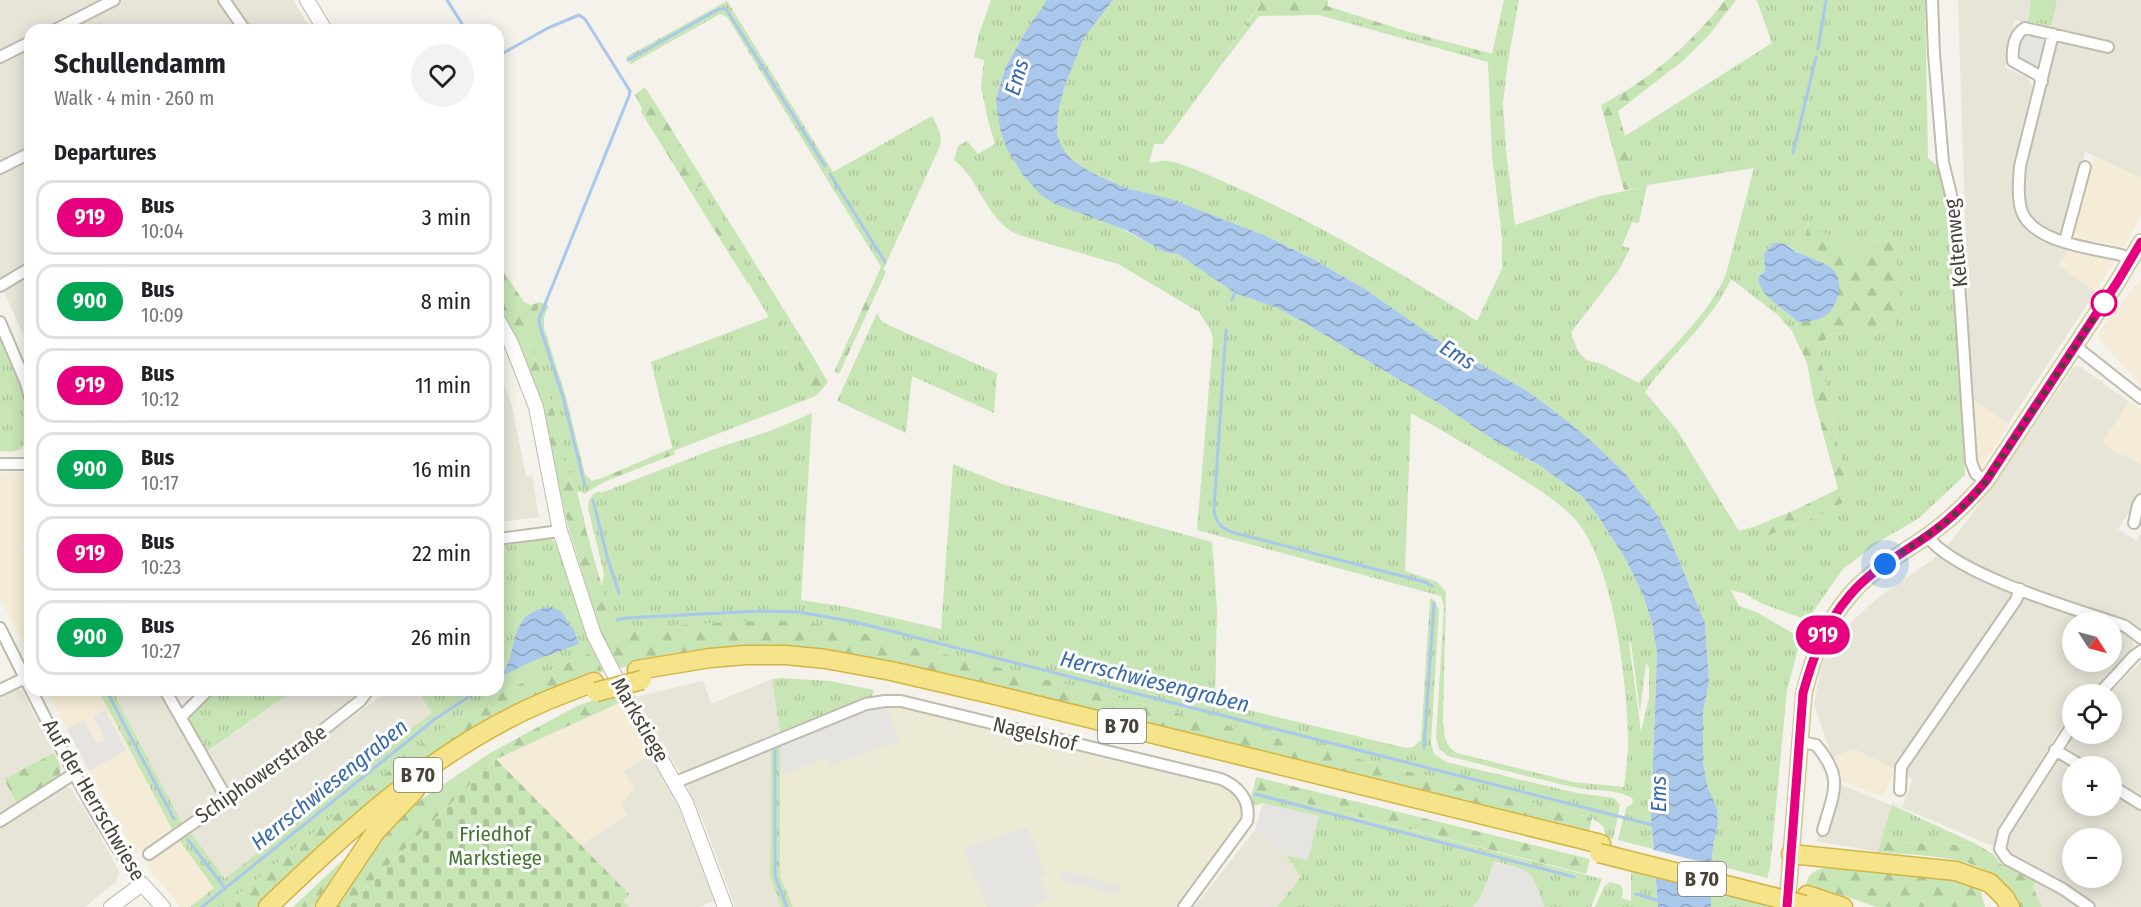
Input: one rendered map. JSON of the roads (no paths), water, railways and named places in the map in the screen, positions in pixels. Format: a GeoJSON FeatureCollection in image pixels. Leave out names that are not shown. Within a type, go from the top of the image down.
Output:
{"type":"FeatureCollection","features":[{"type":"Feature","properties":{"kind":"highway","name":"B 70"},"geometry":{"type":"LineString","coordinates":[[268,907],[364,818],[405,784],[446,756],[537,704],[699,659],[746,655],[816,658],[880,669],[1808,902],[1843,907]]}},
{"type":"Feature","properties":{"kind":"highway","name":"B 70"},"geometry":{"type":"LineString","coordinates":[[282,907],[374,822],[415,790],[498,736],[595,687]]}},
{"type":"Feature","properties":{"kind":"highway"},"geometry":{"type":"LineString","coordinates":[[324,907],[376,831],[415,790]]}},
{"type":"Feature","properties":{"kind":"highway"},"geometry":{"type":"LineString","coordinates":[[1791,854],[1956,871],[1990,883],[2005,898],[2010,907]]}},
{"type":"Feature","properties":{"kind":"highway"},"geometry":{"type":"LineString","coordinates":[[1973,876],[1985,887],[1992,898],[1994,907]]}},
{"type":"Feature","properties":{"kind":"main road"},"geometry":{"type":"LineString","coordinates":[[1787,907],[1803,693],[1824,632],[1851,594],[1874,572],[1928,536],[1957,513],[1986,481],[2141,242]]}},
{"type":"Feature","properties":{"kind":"street"},"geometry":{"type":"LineString","coordinates":[[67,24],[114,0]]}},
{"type":"Feature","properties":{"kind":"street"},"geometry":{"type":"LineString","coordinates":[[224,0],[241,24]]}},
{"type":"Feature","properties":{"kind":"street"},"geometry":{"type":"LineString","coordinates":[[306,0],[321,24]]}},
{"type":"Feature","properties":{"kind":"street","name":"Keltenweg"},"geometry":{"type":"LineString","coordinates":[[1932,0],[1943,162],[1954,207],[1956,229],[1971,462],[1976,474],[1986,481]]}},
{"type":"Feature","properties":{"kind":"street"},"geometry":{"type":"LineString","coordinates":[[2042,82],[2033,72],[2013,61],[2017,35],[2025,28],[2108,47]]}},
{"type":"Feature","properties":{"kind":"street"},"geometry":{"type":"LineString","coordinates":[[2053,34],[2020,166],[2020,205],[2028,223],[2035,230],[2051,238],[2121,255],[2131,260]]}},
{"type":"Feature","properties":{"kind":"street"},"geometry":{"type":"LineString","coordinates":[[0,57],[24,45]]}},
{"type":"Feature","properties":{"kind":"street"},"geometry":{"type":"LineString","coordinates":[[0,168],[24,156]]}},
{"type":"Feature","properties":{"kind":"street"},"geometry":{"type":"LineString","coordinates":[[2065,241],[2085,167]]}},
{"type":"Feature","properties":{"kind":"street"},"geometry":{"type":"LineString","coordinates":[[0,286],[24,272]]}},
{"type":"Feature","properties":{"kind":"street"},"geometry":{"type":"LineString","coordinates":[[0,322],[24,381]]}},
{"type":"Feature","properties":{"kind":"street","name":"Markstiege"},"geometry":{"type":"LineString","coordinates":[[504,331],[536,407],[560,531],[600,648],[628,703],[676,782],[698,830],[725,907]]}},
{"type":"Feature","properties":{"kind":"street"},"geometry":{"type":"LineString","coordinates":[[2075,346],[2141,398]]}},
{"type":"Feature","properties":{"kind":"street"},"geometry":{"type":"LineString","coordinates":[[0,464],[24,464]]}},
{"type":"Feature","properties":{"kind":"street"},"geometry":{"type":"LineString","coordinates":[[2134,523],[2141,500]]}},
{"type":"Feature","properties":{"kind":"street"},"geometry":{"type":"LineString","coordinates":[[504,538],[560,531]]}},
{"type":"Feature","properties":{"kind":"street"},"geometry":{"type":"LineString","coordinates":[[1928,536],[1940,549],[1971,568],[2020,589],[2125,626],[2141,638]]}},
{"type":"Feature","properties":{"kind":"street"},"geometry":{"type":"LineString","coordinates":[[1900,790],[1901,767],[2016,600],[2020,589]]}},
{"type":"Feature","properties":{"kind":"street","name":"Auf der Herrschwiese"},"geometry":{"type":"LineString","coordinates":[[0,628],[24,676]]}},
{"type":"Feature","properties":{"kind":"street"},"geometry":{"type":"LineString","coordinates":[[2107,684],[2141,651]]}},
{"type":"Feature","properties":{"kind":"street"},"geometry":{"type":"LineString","coordinates":[[0,690],[24,678]]}},
{"type":"Feature","properties":{"kind":"street","name":"Auf der Herrschwiese"},"geometry":{"type":"LineString","coordinates":[[34,696],[128,865],[163,907]]}},
{"type":"Feature","properties":{"kind":"street"},"geometry":{"type":"LineString","coordinates":[[169,696],[227,799]]}},
{"type":"Feature","properties":{"kind":"street"},"geometry":{"type":"LineString","coordinates":[[181,717],[202,696]]}},
{"type":"Feature","properties":{"kind":"street","name":"Schiphowerstraße"},"geometry":{"type":"LineString","coordinates":[[149,854],[291,755],[360,702],[364,696]]}},
{"type":"Feature","properties":{"kind":"street","name":"Nagelshof"},"geometry":{"type":"LineString","coordinates":[[676,782],[866,704],[885,700],[901,701],[1221,779],[1233,784],[1242,793],[1247,820],[1184,907]]}},
{"type":"Feature","properties":{"kind":"street"},"geometry":{"type":"LineString","coordinates":[[2062,740],[2004,832],[2000,849],[2002,855],[2007,859],[2063,889],[2089,907]]}},
{"type":"Feature","properties":{"kind":"street"},"geometry":{"type":"LineString","coordinates":[[1798,741],[1816,745],[1833,769],[1836,781],[1823,830]]}},
{"type":"Feature","properties":{"kind":"street"},"geometry":{"type":"LineString","coordinates":[[2055,750],[2065,756]]}},
{"type":"Feature","properties":{"kind":"street"},"geometry":{"type":"LineString","coordinates":[[0,821],[75,773]]}},
{"type":"Feature","properties":{"kind":"street"},"geometry":{"type":"LineString","coordinates":[[2122,792],[2141,804]]}},
{"type":"Feature","properties":{"kind":"street"},"geometry":{"type":"LineString","coordinates":[[111,907],[142,884]]}},
{"type":"Feature","properties":{"kind":"water","name":"Ems"},"geometry":{"type":"Polygon","coordinates":[[[1047,0],[1113,0],[1084,38],[1064,88],[1058,113],[1057,135],[1063,149],[1072,160],[1092,173],[1126,188],[1171,199],[1266,236],[1311,258],[1365,289],[1444,344],[1526,390],[1549,407],[1588,438],[1625,473],[1656,513],[1670,539],[1705,623],[1709,682],[1703,712],[1703,763],[1708,788],[1717,808],[1718,826],[1711,864],[1711,907],[1658,907],[1651,817],[1657,653],[1652,623],[1643,595],[1625,558],[1598,516],[1582,496],[1539,465],[1494,440],[1440,404],[1308,325],[1278,308],[1235,293],[1178,254],[1164,252],[1126,230],[1055,204],[1040,194],[1023,175],[1007,149],[1000,129],[996,99],[1006,66],[1047,0]]]}},
{"type":"Feature","properties":{"kind":"water"},"geometry":{"type":"Polygon","coordinates":[[[1774,243],[1785,244],[1799,253],[1822,262],[1837,275],[1838,296],[1827,315],[1816,320],[1798,322],[1763,291],[1758,277],[1765,271],[1764,254],[1774,243]]]}},
{"type":"Feature","properties":{"kind":"water"},"geometry":{"type":"Polygon","coordinates":[[[550,607],[563,613],[569,626],[573,628],[579,644],[533,661],[504,675],[518,629],[526,617],[540,609],[550,607]]]}},
{"type":"Feature","properties":{"kind":"waterway"},"geometry":{"type":"LineString","coordinates":[[447,0],[462,24]]}},
{"type":"Feature","properties":{"kind":"waterway"},"geometry":{"type":"LineString","coordinates":[[1818,49],[1826,0]]}},
{"type":"Feature","properties":{"kind":"waterway"},"geometry":{"type":"LineString","coordinates":[[628,60],[719,9],[726,9],[825,166]]}},
{"type":"Feature","properties":{"kind":"waterway"},"geometry":{"type":"LineString","coordinates":[[504,53],[548,28],[579,15],[585,19],[630,91],[539,319],[563,397],[585,486]]}},
{"type":"Feature","properties":{"kind":"waterway"},"geometry":{"type":"LineString","coordinates":[[1793,153],[1816,57]]}},
{"type":"Feature","properties":{"kind":"waterway"},"geometry":{"type":"LineString","coordinates":[[830,174],[885,262]]}},
{"type":"Feature","properties":{"kind":"waterway"},"geometry":{"type":"LineString","coordinates":[[1232,300],[1236,289]]}},
{"type":"Feature","properties":{"kind":"waterway"},"geometry":{"type":"LineString","coordinates":[[1226,330],[1214,509],[1220,525],[1235,533],[1425,582],[1432,586]]}},
{"type":"Feature","properties":{"kind":"waterway"},"geometry":{"type":"LineString","coordinates":[[593,500],[619,593]]}},
{"type":"Feature","properties":{"kind":"waterway"},"geometry":{"type":"LineString","coordinates":[[1424,748],[1434,603]]}},
{"type":"Feature","properties":{"kind":"waterway","name":"Herrschwiesengraben"},"geometry":{"type":"LineString","coordinates":[[617,620],[758,611],[799,612],[855,622],[1653,825]]}},
{"type":"Feature","properties":{"kind":"waterway"},"geometry":{"type":"LineString","coordinates":[[109,696],[174,819]]}},
{"type":"Feature","properties":{"kind":"waterway","name":"Herrschwiesengraben"},"geometry":{"type":"LineString","coordinates":[[202,907],[435,719],[470,696]]}},
{"type":"Feature","properties":{"kind":"waterway"},"geometry":{"type":"LineString","coordinates":[[775,748],[775,876],[787,907]]}},
{"type":"Feature","properties":{"kind":"waterway"},"geometry":{"type":"LineString","coordinates":[[1255,794],[1574,877]]}},
{"type":"Feature","properties":{"kind":"waterway"},"geometry":{"type":"LineString","coordinates":[[188,840],[225,888]]}},
{"type":"Feature","properties":{"kind":"waterway"},"geometry":{"type":"LineString","coordinates":[[1636,894],[1660,901]]}},
{"type":"Feature","properties":{"kind":"park label","name":"Friedhof Markstiege"},"geometry":{"type":"Point","coordinates":[495,846]}}]}
